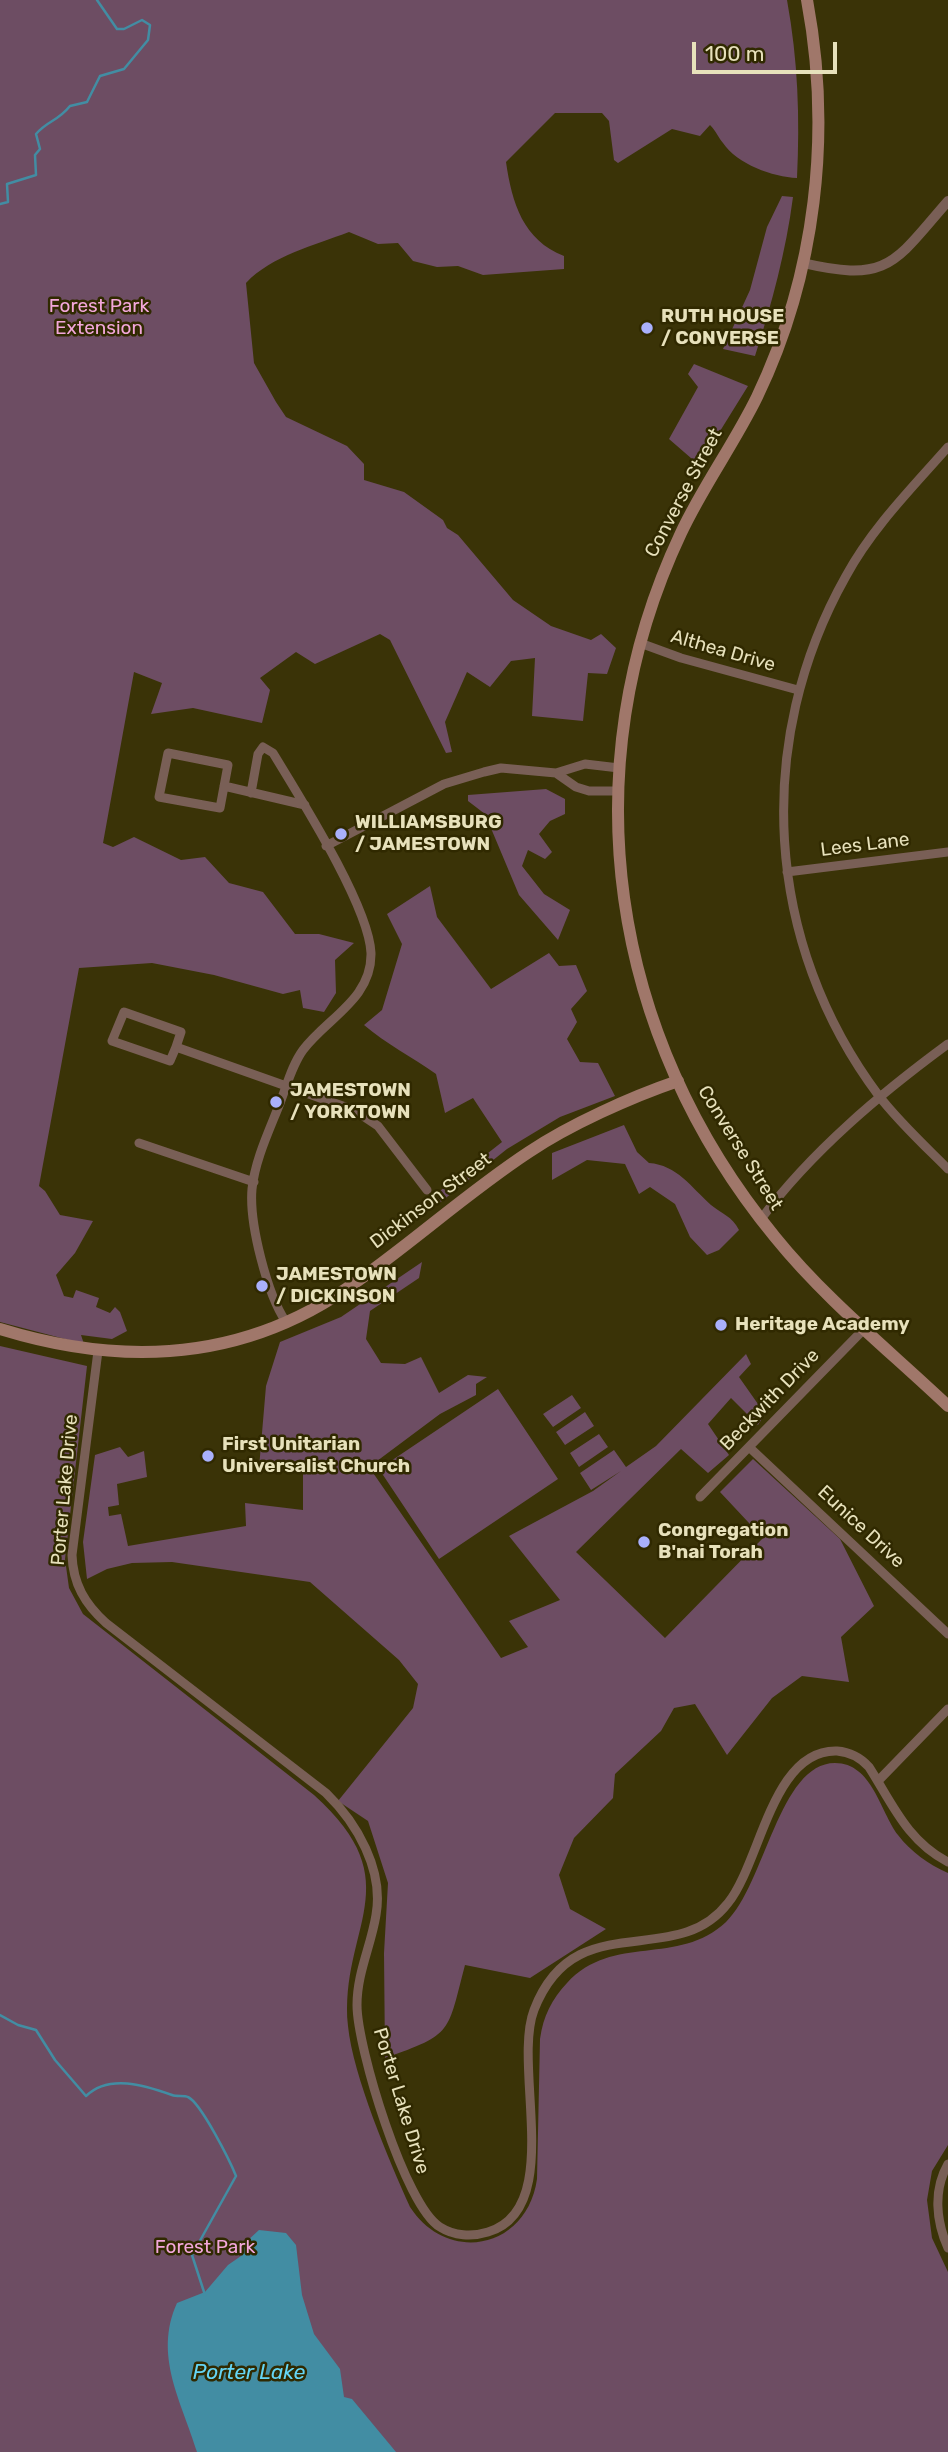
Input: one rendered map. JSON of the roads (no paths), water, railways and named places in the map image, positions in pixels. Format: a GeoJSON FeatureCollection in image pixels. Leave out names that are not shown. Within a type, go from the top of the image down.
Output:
{"type":"FeatureCollection","features":[{"type":"Feature","properties":{"kind":"main road","name":"Converse Street"},"geometry":{"type":"LineString","coordinates":[[807,0],[816,58],[818,134],[814,198],[803,263],[768,373],[745,421],[683,528],[658,586],[640,643],[629,693],[619,768],[621,880],[632,952],[650,1016],[678,1082],[712,1147],[761,1219],[798,1262],[948,1406]]}},
{"type":"Feature","properties":{"kind":"main road","name":"Dickinson Street"},"geometry":{"type":"LineString","coordinates":[[0,1329],[40,1341],[134,1354],[200,1348],[246,1338],[286,1322],[346,1289],[539,1146],[591,1118],[678,1082]]}},
{"type":"Feature","properties":{"kind":"street"},"geometry":{"type":"LineString","coordinates":[[803,263],[845,272],[871,270],[885,265],[911,244],[948,201]]}},
{"type":"Feature","properties":{"kind":"street"},"geometry":{"type":"LineString","coordinates":[[948,447],[859,553],[822,623],[798,690],[784,786],[782,835],[797,924],[820,994],[841,1035],[880,1097],[948,1169]]}},
{"type":"Feature","properties":{"kind":"street","name":"Althea Drive"},"geometry":{"type":"LineString","coordinates":[[640,643],[662,652],[798,690]]}},
{"type":"Feature","properties":{"kind":"street"},"geometry":{"type":"LineString","coordinates":[[251,793],[263,747],[273,753],[305,805],[365,922],[370,964],[363,986],[354,1000],[301,1053],[262,1150],[254,1182],[252,1199],[266,1279],[276,1308],[286,1322]]}},
{"type":"Feature","properties":{"kind":"street"},"geometry":{"type":"LineString","coordinates":[[168,752],[228,765],[224,786],[220,808],[159,797],[168,752]]}},
{"type":"Feature","properties":{"kind":"street"},"geometry":{"type":"LineString","coordinates":[[326,846],[460,777],[500,768],[555,773],[585,764],[619,768]]}},
{"type":"Feature","properties":{"kind":"street"},"geometry":{"type":"LineString","coordinates":[[555,773],[589,791],[618,791]]}},
{"type":"Feature","properties":{"kind":"street"},"geometry":{"type":"LineString","coordinates":[[224,786],[305,805]]}},
{"type":"Feature","properties":{"kind":"street","name":"Lees Lane"},"geometry":{"type":"LineString","coordinates":[[787,872],[948,852]]}},
{"type":"Feature","properties":{"kind":"street"},"geometry":{"type":"LineString","coordinates":[[124,1012],[181,1032],[176,1048],[170,1061],[112,1041],[124,1012]]}},
{"type":"Feature","properties":{"kind":"street"},"geometry":{"type":"LineString","coordinates":[[761,1219],[810,1162],[880,1097],[948,1044]]}},
{"type":"Feature","properties":{"kind":"street"},"geometry":{"type":"LineString","coordinates":[[176,1048],[354,1110],[369,1119],[427,1190]]}},
{"type":"Feature","properties":{"kind":"street"},"geometry":{"type":"LineString","coordinates":[[139,1143],[254,1182]]}},
{"type":"Feature","properties":{"kind":"street","name":"Beckwith Drive"},"geometry":{"type":"LineString","coordinates":[[699,1497],[865,1328]]}},
{"type":"Feature","properties":{"kind":"street","name":"Porter Lake Drive"},"geometry":{"type":"LineString","coordinates":[[98,1351],[72,1555],[76,1581],[90,1607],[106,1623],[326,1793],[342,1809],[360,1838],[373,1871],[377,1904],[360,1973],[359,2029],[371,2079],[408,2184],[431,2220],[445,2230],[472,2235],[497,2229],[511,2220],[524,2198],[531,2158],[530,2022],[542,1992],[562,1969],[585,1951],[607,1943],[676,1937],[708,1923],[737,1890],[779,1793],[806,1759],[831,1751],[853,1754],[867,1764],[911,1834],[927,1849],[948,1862]]}},
{"type":"Feature","properties":{"kind":"street","name":"Eunice Drive"},"geometry":{"type":"LineString","coordinates":[[749,1447],[948,1634]]}},
{"type":"Feature","properties":{"kind":"street"},"geometry":{"type":"LineString","coordinates":[[878,1782],[948,1709]]}},
{"type":"Feature","properties":{"kind":"street"},"geometry":{"type":"LineString","coordinates":[[948,2164],[940,2183],[938,2204],[948,2248]]}},
{"type":"Feature","properties":{"kind":"water","name":"Porter Lake"},"geometry":{"type":"Polygon","coordinates":[[[259,2230],[286,2233],[296,2245],[302,2295],[314,2334],[340,2369],[344,2397],[352,2399],[396,2452],[197,2452],[172,2379],[168,2342],[170,2323],[177,2303],[205,2292],[228,2265],[241,2256],[246,2242],[259,2230]]]}},
{"type":"Feature","properties":{"kind":"waterway"},"geometry":{"type":"LineString","coordinates":[[0,204],[8,202],[7,184],[36,175],[35,155],[40,149],[36,134],[70,106],[87,102],[100,76],[124,69],[148,40],[150,25],[142,20],[124,29],[117,29],[97,0]]}},
{"type":"Feature","properties":{"kind":"waterway"},"geometry":{"type":"LineString","coordinates":[[0,2015],[18,2025],[36,2030],[55,2060],[86,2096],[105,2085],[139,2085],[174,2096],[188,2097],[200,2110],[236,2176],[192,2255],[205,2295]]}},
{"type":"Feature","properties":{"kind":"place","name":"RUTH HOUSE / CONVERSE"},"geometry":{"type":"Point","coordinates":[647,328]}},
{"type":"Feature","properties":{"kind":"place","name":"WILLIAMSBURG / JAMESTOWN"},"geometry":{"type":"Point","coordinates":[341,834]}},
{"type":"Feature","properties":{"kind":"place","name":"JAMESTOWN / YORKTOWN"},"geometry":{"type":"Point","coordinates":[276,1102]}},
{"type":"Feature","properties":{"kind":"place","name":"JAMESTOWN / DICKINSON"},"geometry":{"type":"Point","coordinates":[262,1286]}},
{"type":"Feature","properties":{"kind":"place","name":"Heritage Academy"},"geometry":{"type":"Point","coordinates":[721,1325]}},
{"type":"Feature","properties":{"kind":"place","name":"First Unitarian Universalist Church"},"geometry":{"type":"Point","coordinates":[208,1456]}},
{"type":"Feature","properties":{"kind":"place","name":"Congregation B'nai Torah"},"geometry":{"type":"Point","coordinates":[644,1542]}},
{"type":"Feature","properties":{"kind":"park label","name":"Forest Park Extension"},"geometry":{"type":"Point","coordinates":[99,318]}},
{"type":"Feature","properties":{"kind":"park label","name":"Forest Park"},"geometry":{"type":"Point","coordinates":[205,2248]}}]}
